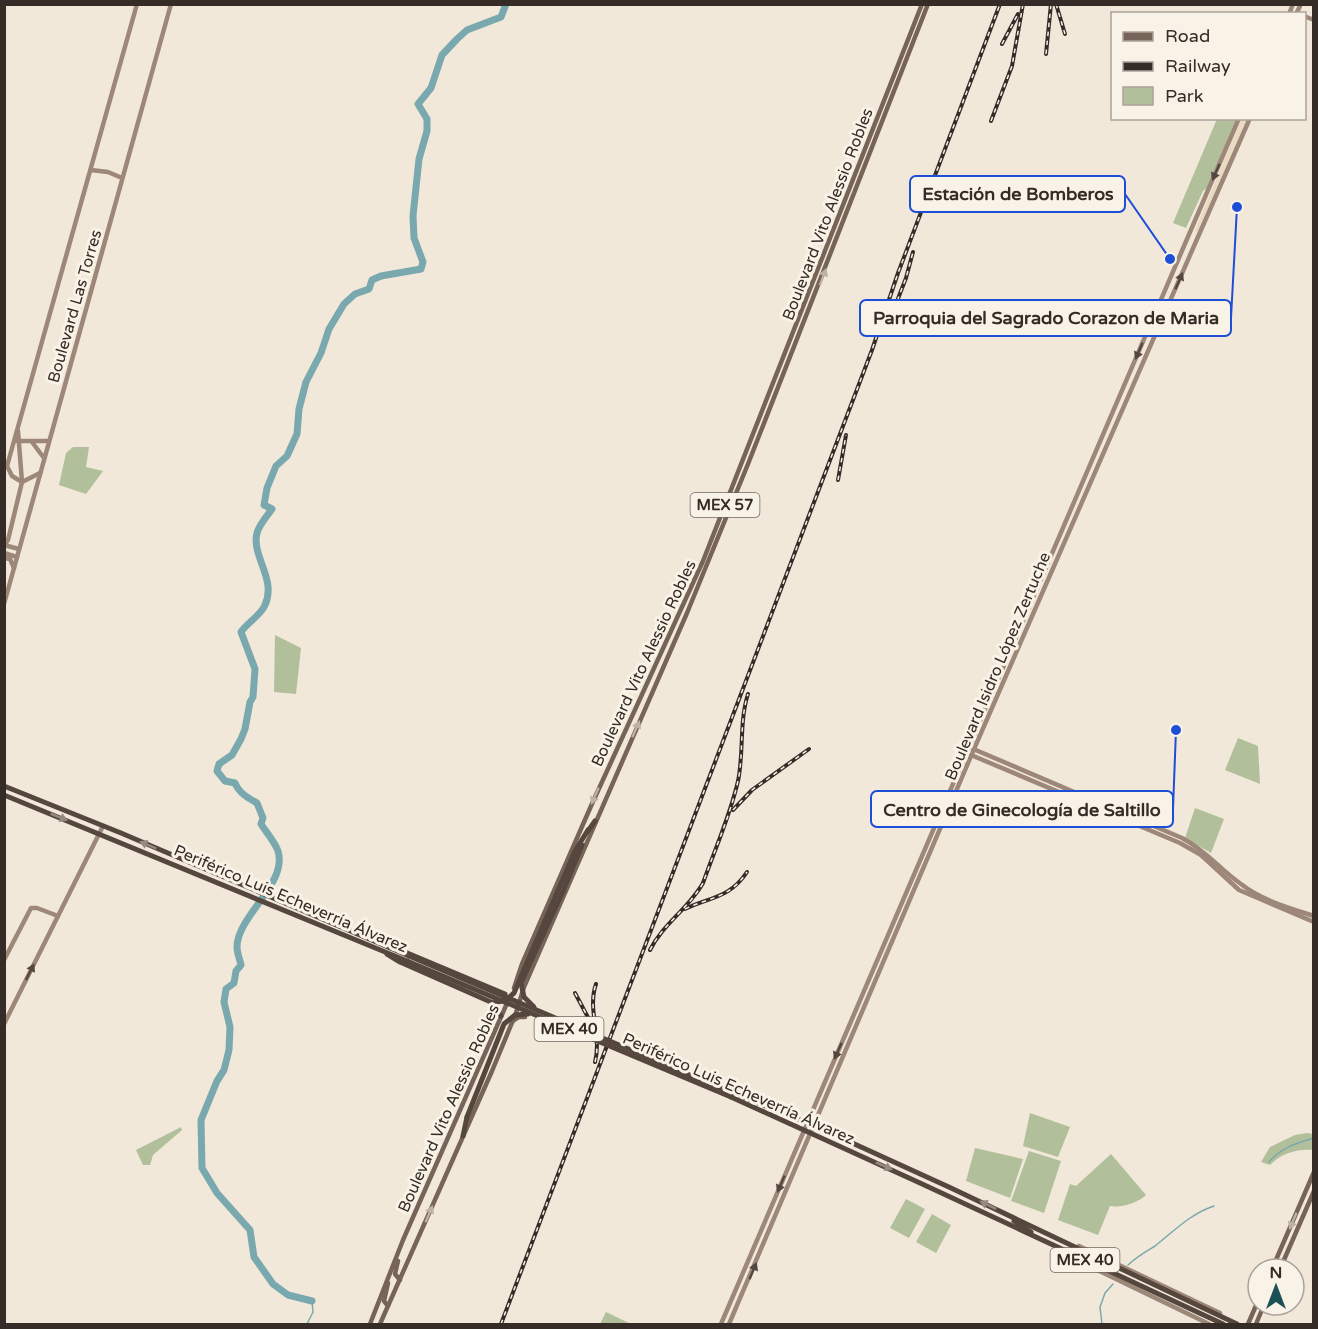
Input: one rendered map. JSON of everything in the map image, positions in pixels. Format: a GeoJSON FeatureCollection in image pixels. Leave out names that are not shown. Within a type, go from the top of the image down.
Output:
{"type":"FeatureCollection","features":[{"type":"Feature","properties":{"kind":"highway","name":"Periférico Luis Echeverría Álvarez"},"geometry":{"type":"LineString","coordinates":[[4,786],[257,891],[272,902],[383,951],[408,958]]}},
{"type":"Feature","properties":{"kind":"highway","name":"Periférico Luis Echeverría Álvarez"},"geometry":{"type":"LineString","coordinates":[[4,795],[253,897],[374,941],[408,958],[732,1095],[807,1122],[1008,1215],[1223,1324]]}},
{"type":"Feature","properties":{"kind":"highway"},"geometry":{"type":"LineString","coordinates":[[383,951],[400,962],[493,1003],[502,1002],[516,989],[575,851],[596,821]]}},
{"type":"Feature","properties":{"kind":"highway"},"geometry":{"type":"LineString","coordinates":[[539,1014],[524,997],[521,983],[588,830]]}},
{"type":"Feature","properties":{"kind":"highway"},"geometry":{"type":"LineString","coordinates":[[374,941],[391,945],[510,997]]}},
{"type":"Feature","properties":{"kind":"highway"},"geometry":{"type":"LineString","coordinates":[[493,1003],[497,998],[496,990]]}},
{"type":"Feature","properties":{"kind":"highway"},"geometry":{"type":"LineString","coordinates":[[510,997],[512,1022]]}},
{"type":"Feature","properties":{"kind":"highway"},"geometry":{"type":"LineString","coordinates":[[493,1003],[501,1016]]}},
{"type":"Feature","properties":{"kind":"highway"},"geometry":{"type":"LineString","coordinates":[[463,1136],[467,1117],[504,1024],[510,1018],[520,1014],[539,1014]]}},
{"type":"Feature","properties":{"kind":"highway","name":"Periférico Luis Echeverría Álvarez"},"geometry":{"type":"LineString","coordinates":[[732,1095],[1060,1249],[1238,1324]]}},
{"type":"Feature","properties":{"kind":"highway"},"geometry":{"type":"LineString","coordinates":[[920,1183],[923,1181],[951,1188]]}},
{"type":"Feature","properties":{"kind":"highway"},"geometry":{"type":"LineString","coordinates":[[1008,1215],[1039,1239]]}},
{"type":"Feature","properties":{"kind":"main road","name":"Boulevard Las Torres"},"geometry":{"type":"LineString","coordinates":[[4,545],[8,540],[22,482],[17,440],[18,426],[137,4]]}},
{"type":"Feature","properties":{"kind":"main road","name":"Boulevard Las Torres"},"geometry":{"type":"LineString","coordinates":[[4,604],[171,4]]}},
{"type":"Feature","properties":{"kind":"main road","name":"Boulevard Vito Alessio Robles"},"geometry":{"type":"LineString","coordinates":[[911,40],[922,4]]}},
{"type":"Feature","properties":{"kind":"main road","name":"Boulevard Vito Alessio Robles"},"geometry":{"type":"LineString","coordinates":[[370,1324],[522,964],[703,561],[786,359],[911,40],[928,4]]}},
{"type":"Feature","properties":{"kind":"main road","name":"Boulevard Isidro López Zertuche"},"geometry":{"type":"LineString","coordinates":[[729,1324],[812,1134],[965,752],[1238,120]]}},
{"type":"Feature","properties":{"kind":"main road","name":"Boulevard Isidro López Zertuche"},"geometry":{"type":"LineString","coordinates":[[721,1324],[803,1130],[972,755],[1249,120]]}},
{"type":"Feature","properties":{"kind":"main road"},"geometry":{"type":"LineString","coordinates":[[91,170],[108,172],[122,178]]}},
{"type":"Feature","properties":{"kind":"main road","name":"Boulevard Vito Alessio Robles"},"geometry":{"type":"LineString","coordinates":[[380,1324],[668,656],[748,464],[786,359]]}},
{"type":"Feature","properties":{"kind":"main road","name":"Boulevard Las Torres"},"geometry":{"type":"LineString","coordinates":[[17,440],[7,466],[12,476],[22,482]]}},
{"type":"Feature","properties":{"kind":"main road"},"geometry":{"type":"LineString","coordinates":[[17,440],[48,441]]}},
{"type":"Feature","properties":{"kind":"main road"},"geometry":{"type":"LineString","coordinates":[[32,442],[44,458]]}},
{"type":"Feature","properties":{"kind":"main road"},"geometry":{"type":"LineString","coordinates":[[1096,452],[1102,455]]}},
{"type":"Feature","properties":{"kind":"main road"},"geometry":{"type":"LineString","coordinates":[[22,482],[40,473]]}},
{"type":"Feature","properties":{"kind":"main road"},"geometry":{"type":"LineString","coordinates":[[1069,513],[1076,516]]}},
{"type":"Feature","properties":{"kind":"main road"},"geometry":{"type":"LineString","coordinates":[[4,545],[20,549]]}},
{"type":"Feature","properties":{"kind":"main road"},"geometry":{"type":"LineString","coordinates":[[4,553],[17,557]]}},
{"type":"Feature","properties":{"kind":"main road"},"geometry":{"type":"LineString","coordinates":[[4,558],[10,559],[14,568]]}},
{"type":"Feature","properties":{"kind":"main road"},"geometry":{"type":"LineString","coordinates":[[1047,566],[1053,568]]}},
{"type":"Feature","properties":{"kind":"main road"},"geometry":{"type":"LineString","coordinates":[[662,653],[668,656]]}},
{"type":"Feature","properties":{"kind":"main road"},"geometry":{"type":"LineString","coordinates":[[968,746],[1182,838],[1205,852],[1241,885],[1272,901],[1314,916]]}},
{"type":"Feature","properties":{"kind":"main road"},"geometry":{"type":"LineString","coordinates":[[965,752],[1180,843],[1201,855],[1239,890],[1314,922]]}},
{"type":"Feature","properties":{"kind":"main road"},"geometry":{"type":"LineString","coordinates":[[4,1024],[103,826]]}},
{"type":"Feature","properties":{"kind":"main road"},"geometry":{"type":"LineString","coordinates":[[4,960],[29,910],[33,907],[58,916]]}},
{"type":"Feature","properties":{"kind":"main road"},"geometry":{"type":"LineString","coordinates":[[510,997],[516,1013]]}},
{"type":"Feature","properties":{"kind":"main road"},"geometry":{"type":"LineString","coordinates":[[512,1022],[517,1018],[525,1017]]}},
{"type":"Feature","properties":{"kind":"main road"},"geometry":{"type":"LineString","coordinates":[[497,1025],[508,1029]]}},
{"type":"Feature","properties":{"kind":"main road"},"geometry":{"type":"LineString","coordinates":[[1277,1257],[1314,1172]]}},
{"type":"Feature","properties":{"kind":"main road"},"geometry":{"type":"LineString","coordinates":[[1285,1257],[1314,1191]]}},
{"type":"Feature","properties":{"kind":"main road"},"geometry":{"type":"LineString","coordinates":[[404,1240],[410,1242],[413,1248]]}},
{"type":"Feature","properties":{"kind":"main road","name":"Periférico Luis Echeverría Álvarez"},"geometry":{"type":"LineString","coordinates":[[1058,1240],[1082,1248],[1238,1324],[1246,1324]]}},
{"type":"Feature","properties":{"kind":"main road"},"geometry":{"type":"LineString","coordinates":[[400,1280],[395,1274],[401,1247]]}},
{"type":"Feature","properties":{"kind":"main road"},"geometry":{"type":"LineString","coordinates":[[1060,1249],[1085,1264],[1209,1324]]}},
{"type":"Feature","properties":{"kind":"main road"},"geometry":{"type":"LineString","coordinates":[[388,1306],[384,1299],[389,1278]]}},
{"type":"Feature","properties":{"kind":"green space"},"geometry":{"type":"Polygon","coordinates":[[[1217,120],[1236,120],[1207,188],[1203,191],[1186,228],[1173,223],[1217,120]]]}},
{"type":"Feature","properties":{"kind":"green space"},"geometry":{"type":"Polygon","coordinates":[[[73,447],[89,447],[86,467],[103,471],[86,494],[59,485],[66,453],[73,447]]]}},
{"type":"Feature","properties":{"kind":"green space"},"geometry":{"type":"Polygon","coordinates":[[[275,635],[301,648],[296,694],[274,692],[275,635]]]}},
{"type":"Feature","properties":{"kind":"green space"},"geometry":{"type":"Polygon","coordinates":[[[1238,738],[1258,746],[1260,784],[1225,770],[1238,738]]]}},
{"type":"Feature","properties":{"kind":"green space"},"geometry":{"type":"Polygon","coordinates":[[[1195,808],[1224,819],[1211,853],[1185,838],[1195,808]]]}},
{"type":"Feature","properties":{"kind":"green space"},"geometry":{"type":"Polygon","coordinates":[[[1030,1113],[1070,1127],[1058,1157],[1023,1146],[1030,1113]]]}},
{"type":"Feature","properties":{"kind":"green space"},"geometry":{"type":"Polygon","coordinates":[[[181,1127],[182,1130],[153,1155],[150,1165],[143,1165],[136,1150],[181,1127]]]}},
{"type":"Feature","properties":{"kind":"green space"},"geometry":{"type":"Polygon","coordinates":[[[1313,1134],[1313,1150],[1290,1153],[1270,1165],[1261,1162],[1270,1147],[1295,1135],[1313,1134]]]}},
{"type":"Feature","properties":{"kind":"green space"},"geometry":{"type":"Polygon","coordinates":[[[975,1148],[1023,1159],[1010,1198],[966,1181],[975,1148]]]}},
{"type":"Feature","properties":{"kind":"green space"},"geometry":{"type":"Polygon","coordinates":[[[1029,1151],[1061,1161],[1044,1213],[1011,1201],[1029,1151]]]}},
{"type":"Feature","properties":{"kind":"green space"},"geometry":{"type":"Polygon","coordinates":[[[1111,1154],[1146,1195],[1130,1204],[1110,1206],[1098,1235],[1058,1220],[1070,1184],[1076,1186],[1111,1154]]]}},
{"type":"Feature","properties":{"kind":"green space"},"geometry":{"type":"Polygon","coordinates":[[[906,1199],[925,1209],[909,1238],[890,1228],[906,1199]]]}},
{"type":"Feature","properties":{"kind":"green space"},"geometry":{"type":"Polygon","coordinates":[[[932,1214],[951,1225],[936,1253],[916,1242],[932,1214]]]}},
{"type":"Feature","properties":{"kind":"green space"},"geometry":{"type":"Polygon","coordinates":[[[606,1312],[631,1324],[600,1324],[606,1312]]]}},
{"type":"Feature","properties":{"kind":"shaded area"},"geometry":{"type":"Polygon","coordinates":[[[1241,120],[1247,120],[1198,231],[1194,233],[1241,120]]]}},
{"type":"Feature","properties":{"kind":"waterway"},"geometry":{"type":"LineString","coordinates":[[312,1301],[288,1295],[273,1284],[254,1257],[250,1230],[217,1193],[202,1168],[201,1120],[224,1070],[229,1050],[230,1027],[224,1002],[226,989],[234,983],[236,971],[241,965],[237,949],[239,935],[276,876],[279,863],[277,848],[261,824],[263,818],[257,803],[241,792],[235,783],[225,781],[217,771],[219,764],[232,755],[241,739],[253,697],[255,669],[241,632],[263,609],[268,595],[266,577],[257,550],[257,533],[272,509],[264,505],[267,488],[276,466],[287,456],[297,434],[299,409],[306,382],[321,353],[329,329],[344,304],[355,294],[369,289],[372,280],[381,276],[421,269],[423,262],[414,238],[413,216],[419,159],[427,131],[427,119],[418,104],[431,88],[442,55],[467,30],[501,17],[506,4]]}},
{"type":"Feature","properties":{"kind":"waterway"},"geometry":{"type":"LineString","coordinates":[[1269,1162],[1289,1147],[1314,1138]]}},
{"type":"Feature","properties":{"kind":"waterway"},"geometry":{"type":"LineString","coordinates":[[1128,1265],[1190,1218],[1214,1206]]}},
{"type":"Feature","properties":{"kind":"waterway"},"geometry":{"type":"LineString","coordinates":[[1102,1324],[1100,1307],[1105,1293],[1113,1284]]}},
{"type":"Feature","properties":{"kind":"waterway"},"geometry":{"type":"LineString","coordinates":[[307,1324],[313,1312],[312,1301]]}},
{"type":"Feature","properties":{"kind":"railway"},"geometry":{"type":"LineString","coordinates":[[501,1324],[872,350],[898,273],[1000,4]]}},
{"type":"Feature","properties":{"kind":"railway"},"geometry":{"type":"LineString","coordinates":[[991,121],[1012,66],[1023,4]]}},
{"type":"Feature","properties":{"kind":"railway"},"geometry":{"type":"LineString","coordinates":[[1046,54],[1051,4]]}},
{"type":"Feature","properties":{"kind":"railway"},"geometry":{"type":"LineString","coordinates":[[1056,4],[1065,34]]}},
{"type":"Feature","properties":{"kind":"railway"},"geometry":{"type":"LineString","coordinates":[[1002,44],[1018,14]]}},
{"type":"Feature","properties":{"kind":"railway"},"geometry":{"type":"LineString","coordinates":[[894,309],[913,252]]}},
{"type":"Feature","properties":{"kind":"railway"},"geometry":{"type":"LineString","coordinates":[[838,480],[846,435]]}},
{"type":"Feature","properties":{"kind":"railway"},"geometry":{"type":"LineString","coordinates":[[650,950],[703,883],[735,794],[741,760],[743,715],[748,694]]}},
{"type":"Feature","properties":{"kind":"railway"},"geometry":{"type":"LineString","coordinates":[[733,810],[752,790],[809,749]]}},
{"type":"Feature","properties":{"kind":"railway"},"geometry":{"type":"LineString","coordinates":[[685,909],[727,892],[747,872]]}},
{"type":"Feature","properties":{"kind":"railway"},"geometry":{"type":"LineString","coordinates":[[595,1062],[597,1042],[593,1003],[596,984]]}},
{"type":"Feature","properties":{"kind":"railway"},"geometry":{"type":"LineString","coordinates":[[575,993],[591,1023]]}},
{"type":"Feature","properties":{"kind":"place","name":"Parroquia del Sagrado Corazon de Maria"},"geometry":{"type":"Point","coordinates":[1237,207]}},
{"type":"Feature","properties":{"kind":"place","name":"Estación de Bomberos"},"geometry":{"type":"Point","coordinates":[1170,259]}},
{"type":"Feature","properties":{"kind":"place","name":"Centro de Ginecología de Saltillo"},"geometry":{"type":"Point","coordinates":[1176,730]}}]}
